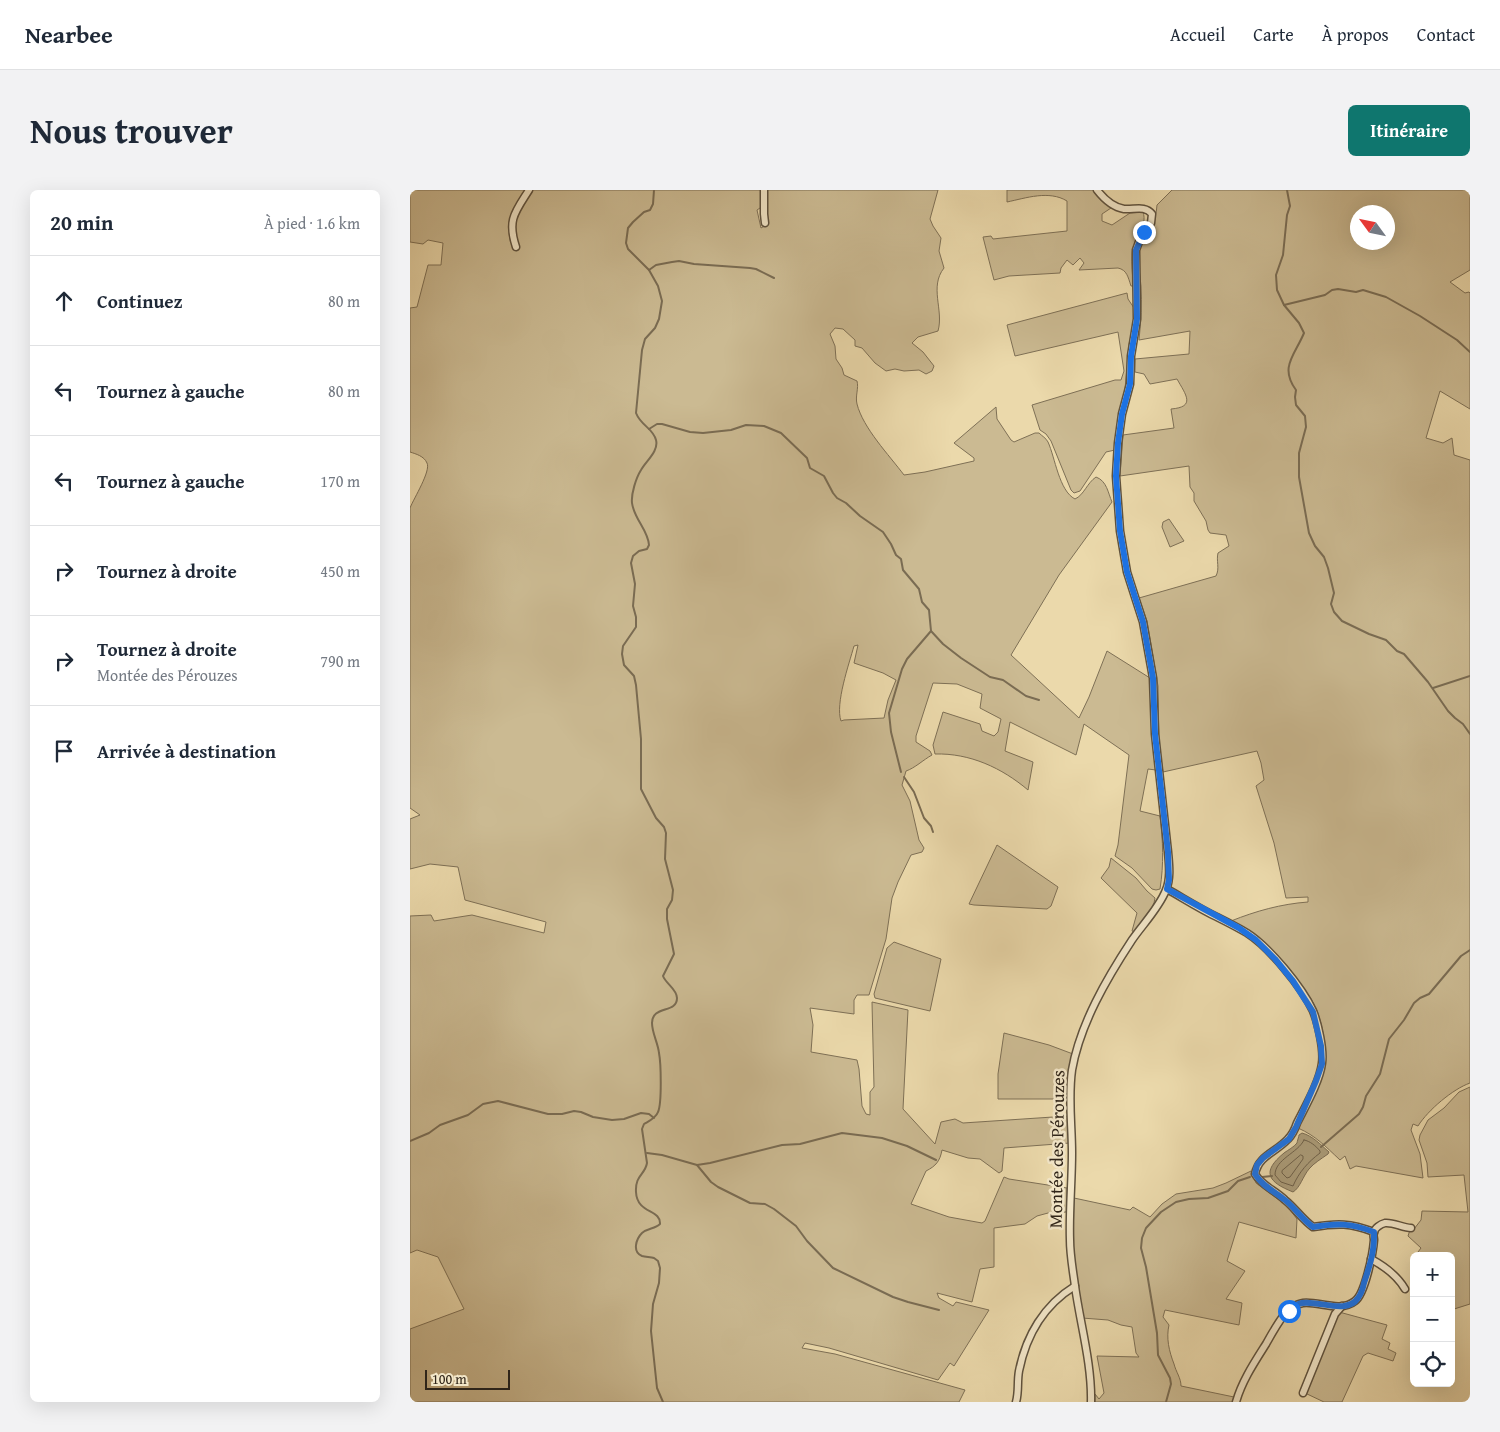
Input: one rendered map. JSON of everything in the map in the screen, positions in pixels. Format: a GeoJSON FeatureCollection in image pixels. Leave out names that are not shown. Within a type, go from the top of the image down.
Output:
{"type":"FeatureCollection","features":[{"type":"Feature","properties":{"kind":"street"},"geometry":{"type":"LineString","coordinates":[[516,247],[512,231],[513,218],[528,190]]}},
{"type":"Feature","properties":{"kind":"street"},"geometry":{"type":"LineString","coordinates":[[764,190],[765,223]]}},
{"type":"Feature","properties":{"kind":"street","name":"Montée des Pérouzes"},"geometry":{"type":"LineString","coordinates":[[1091,1402],[1090,1380],[1070,1242],[1072,1150],[1070,1088],[1076,1052],[1097,1000],[1132,941],[1162,898],[1169,880],[1168,852],[1155,734],[1153,678],[1143,622],[1127,572],[1120,531],[1116,476],[1118,443],[1122,414],[1130,384],[1131,356],[1137,319],[1136,250],[1140,238],[1150,223],[1152,214],[1146,209],[1124,209],[1112,205],[1097,190]]}},
{"type":"Feature","properties":{"kind":"street"},"geometry":{"type":"LineString","coordinates":[[1167,889],[1239,928],[1256,940],[1293,981],[1313,1012],[1321,1046],[1322,1064],[1313,1089],[1289,1139],[1263,1158],[1257,1165],[1255,1174],[1260,1182],[1282,1197],[1313,1227],[1338,1224],[1350,1225],[1374,1232]]}},
{"type":"Feature","properties":{"kind":"street"},"geometry":{"type":"LineString","coordinates":[[1236,1402],[1242,1385],[1254,1363],[1284,1315],[1300,1304],[1342,1306],[1354,1302],[1359,1297],[1371,1259],[1374,1232],[1377,1228],[1384,1223],[1411,1228]]}},
{"type":"Feature","properties":{"kind":"street"},"geometry":{"type":"LineString","coordinates":[[1371,1259],[1400,1281],[1405,1289]]}},
{"type":"Feature","properties":{"kind":"street"},"geometry":{"type":"LineString","coordinates":[[1016,1402],[1019,1372],[1032,1332],[1045,1312],[1068,1290],[1075,1286]]}},
{"type":"Feature","properties":{"kind":"street"},"geometry":{"type":"LineString","coordinates":[[1331,1306],[1335,1314]]}},
{"type":"Feature","properties":{"kind":"street"},"geometry":{"type":"LineString","coordinates":[[1303,1392],[1335,1314],[1342,1306]]}},
{"type":"Feature","properties":{"kind":"shaded area"},"geometry":{"type":"Polygon","coordinates":[[[410,190],[938,190],[930,219],[941,238],[939,251],[944,268],[940,275],[937,291],[938,331],[918,337],[912,343],[923,352],[934,366],[932,371],[926,374],[919,370],[904,371],[895,369],[886,371],[875,363],[862,348],[855,346],[855,340],[843,329],[835,328],[830,334],[835,346],[836,359],[844,375],[857,381],[857,404],[865,422],[877,441],[904,475],[974,461],[974,458],[954,443],[996,407],[997,419],[1014,442],[1035,433],[1039,433],[1046,439],[1051,448],[1061,481],[1065,489],[1075,499],[1081,495],[1096,477],[1103,481],[1107,488],[1112,502],[1059,575],[1011,655],[1079,718],[1107,651],[1150,678],[1156,770],[1148,769],[1140,811],[1160,816],[1163,852],[1160,889],[1152,889],[1132,868],[1115,856],[1129,755],[1084,724],[1076,755],[1010,722],[1005,751],[1033,762],[1028,790],[1007,775],[985,763],[961,756],[935,754],[933,745],[943,712],[980,724],[982,731],[994,736],[998,732],[1001,719],[980,708],[982,694],[957,684],[933,683],[916,736],[916,742],[930,751],[932,755],[906,771],[902,785],[910,801],[919,840],[924,848],[922,852],[911,855],[892,898],[886,939],[869,995],[857,995],[854,1000],[854,1014],[810,1008],[813,1025],[811,1052],[857,1060],[862,1106],[866,1114],[870,1115],[870,1092],[874,1087],[872,1002],[908,1010],[903,1109],[935,1144],[941,1122],[955,1119],[963,1123],[1068,1116],[1070,1143],[1004,1148],[1002,1171],[999,1173],[980,1159],[968,1158],[942,1150],[937,1163],[926,1171],[911,1204],[949,1217],[982,1223],[985,1221],[1004,1177],[1067,1188],[1066,1212],[1048,1213],[1037,1216],[1025,1224],[994,1228],[994,1267],[980,1269],[972,1302],[937,1293],[939,1298],[953,1306],[956,1302],[989,1310],[954,1366],[950,1363],[938,1380],[829,1348],[805,1343],[802,1348],[835,1354],[965,1390],[959,1402],[410,1402],[410,1329],[464,1309],[438,1257],[417,1250],[410,1253],[410,916],[431,915],[434,921],[472,915],[544,933],[546,922],[465,900],[458,867],[430,864],[410,869],[410,819],[420,815],[410,808],[410,508],[428,467],[424,459],[410,452],[410,308],[417,307],[428,265],[441,265],[443,243],[428,240],[423,244],[410,242],[410,190]],[[766,204],[757,210],[761,228],[768,224],[766,204]],[[858,645],[854,646],[843,684],[840,705],[841,721],[884,718],[888,700],[896,680],[883,673],[854,663],[858,645]]]}},
{"type":"Feature","properties":{"kind":"shaded area"},"geometry":{"type":"Polygon","coordinates":[[[1007,190],[1094,190],[1101,200],[1111,208],[1102,214],[1102,221],[1112,225],[1130,213],[1143,212],[1144,222],[1132,253],[1133,286],[1131,286],[1125,272],[1118,268],[1079,270],[1084,263],[1080,258],[1073,265],[1067,260],[1060,273],[1009,276],[994,280],[983,237],[991,236],[993,239],[1067,231],[1067,201],[1045,195],[1007,202],[1007,190]]]}},
{"type":"Feature","properties":{"kind":"shaded area"},"geometry":{"type":"Polygon","coordinates":[[[1172,190],[1470,190],[1470,270],[1450,282],[1465,293],[1470,293],[1470,409],[1440,391],[1426,438],[1443,443],[1452,438],[1454,455],[1470,460],[1470,1083],[1441,1101],[1418,1126],[1413,1124],[1411,1130],[1420,1154],[1423,1178],[1356,1166],[1350,1169],[1345,1156],[1340,1160],[1315,1138],[1298,1128],[1325,1049],[1318,1013],[1308,994],[1271,951],[1257,937],[1231,921],[1288,904],[1308,902],[1308,897],[1286,898],[1274,843],[1256,786],[1264,780],[1257,751],[1163,772],[1159,745],[1158,686],[1147,621],[1139,598],[1216,576],[1218,553],[1229,546],[1226,535],[1210,533],[1208,530],[1206,521],[1194,501],[1194,493],[1190,487],[1189,466],[1120,476],[1123,435],[1174,428],[1171,409],[1184,406],[1187,399],[1177,379],[1150,384],[1144,374],[1135,372],[1135,359],[1189,354],[1190,331],[1139,340],[1141,286],[1139,255],[1142,242],[1156,212],[1157,205],[1172,190]]]}},
{"type":"Feature","properties":{"kind":"shaded area"},"geometry":{"type":"Polygon","coordinates":[[[1127,293],[1128,299],[1134,308],[1134,324],[1129,344],[1125,389],[1117,425],[1115,450],[1106,452],[1080,491],[1074,493],[1071,490],[1051,441],[1040,430],[1032,405],[1115,380],[1121,380],[1124,371],[1118,332],[1015,356],[1007,325],[1127,293]]]}},
{"type":"Feature","properties":{"kind":"shaded area"},"geometry":{"type":"Polygon","coordinates":[[[1169,519],[1184,541],[1170,547],[1162,527],[1163,522],[1169,519]]]}},
{"type":"Feature","properties":{"kind":"shaded area"},"geometry":{"type":"Polygon","coordinates":[[[997,845],[1058,887],[1051,906],[1047,909],[969,904],[997,845]]]}},
{"type":"Feature","properties":{"kind":"shaded area"},"geometry":{"type":"Polygon","coordinates":[[[1111,858],[1136,878],[1155,898],[1150,911],[1134,932],[1132,931],[1137,913],[1101,878],[1109,867],[1111,858]]]}},
{"type":"Feature","properties":{"kind":"shaded area"},"geometry":{"type":"Polygon","coordinates":[[[894,942],[941,959],[930,1011],[875,998],[874,994],[887,948],[894,942]]]}},
{"type":"Feature","properties":{"kind":"shaded area"},"geometry":{"type":"Polygon","coordinates":[[[1004,1033],[1049,1045],[1073,1054],[1069,1069],[1066,1099],[998,1099],[998,1074],[1004,1033]]]}},
{"type":"Feature","properties":{"kind":"shaded area"},"geometry":{"type":"Polygon","coordinates":[[[1470,1087],[1470,1304],[1455,1309],[1455,1252],[1418,1252],[1421,1248],[1408,1236],[1410,1230],[1414,1229],[1421,1220],[1422,1211],[1468,1212],[1464,1175],[1428,1177],[1427,1163],[1419,1140],[1428,1120],[1444,1108],[1459,1092],[1470,1087]]]}},
{"type":"Feature","properties":{"kind":"shaded area"},"geometry":{"type":"Polygon","coordinates":[[[1251,1171],[1256,1183],[1287,1206],[1297,1219],[1296,1238],[1239,1222],[1227,1261],[1245,1271],[1226,1299],[1242,1303],[1239,1325],[1165,1310],[1163,1317],[1169,1325],[1169,1349],[1181,1386],[1234,1397],[1233,1402],[1095,1402],[1095,1394],[1099,1399],[1104,1393],[1097,1356],[1139,1357],[1136,1353],[1132,1327],[1108,1320],[1082,1318],[1073,1243],[1074,1198],[1130,1210],[1133,1207],[1150,1217],[1162,1204],[1176,1194],[1213,1188],[1251,1171]]]}},
{"type":"Feature","properties":{"kind":"shaded area"},"geometry":{"type":"Polygon","coordinates":[[[1339,1312],[1387,1325],[1382,1339],[1390,1343],[1388,1349],[1396,1353],[1393,1361],[1368,1353],[1363,1356],[1342,1402],[1324,1402],[1305,1393],[1339,1312]]]}},
{"type":"Feature","properties":{"kind":"water"},"geometry":{"type":"Polygon","coordinates":[[[1302,1133],[1313,1138],[1329,1152],[1309,1169],[1298,1188],[1293,1192],[1273,1180],[1270,1176],[1270,1171],[1277,1160],[1297,1143],[1299,1135],[1302,1133]]]}},
{"type":"Feature","properties":{"kind":"waterway"},"geometry":{"type":"LineString","coordinates":[[654,190],[653,204],[650,210],[644,212],[628,228],[626,243],[628,249],[649,270],[658,286],[662,301],[659,319],[655,328],[645,339],[642,350],[636,413],[656,440],[654,452],[637,477],[632,499],[633,509],[646,534],[649,545],[647,549],[639,551],[633,556],[631,563],[635,584],[633,606],[636,627],[623,646],[622,654],[624,665],[634,676],[636,685],[641,739],[641,789],[666,833],[665,859],[673,890],[672,900],[667,909],[667,919],[674,954],[663,976],[677,995],[677,998],[673,1006],[660,1011],[653,1017],[652,1027],[660,1058],[660,1100],[657,1114],[644,1124],[642,1129],[647,1163],[636,1186],[637,1199],[640,1204],[657,1216],[660,1224],[642,1233],[638,1239],[636,1249],[642,1256],[654,1258],[658,1261],[660,1268],[659,1283],[653,1304],[651,1331],[657,1388],[663,1402]]}},
{"type":"Feature","properties":{"kind":"waterway"},"geometry":{"type":"LineString","coordinates":[[1287,190],[1290,206],[1287,215],[1283,255],[1276,275],[1277,290],[1284,305],[1299,323],[1304,333],[1290,361],[1289,368],[1291,382],[1296,390],[1296,405],[1305,416],[1306,427],[1299,453],[1299,477],[1309,533],[1315,546],[1324,557],[1328,568],[1334,593],[1331,604],[1334,612],[1342,621],[1386,640],[1397,651],[1404,654],[1428,682],[1448,711],[1463,724],[1470,734]]}},
{"type":"Feature","properties":{"kind":"waterway"},"geometry":{"type":"LineString","coordinates":[[649,270],[656,265],[679,261],[756,269],[774,278]]}},
{"type":"Feature","properties":{"kind":"waterway"},"geometry":{"type":"LineString","coordinates":[[1284,305],[1325,295],[1332,290],[1356,292],[1363,290],[1386,297],[1420,316],[1457,340],[1470,352]]}},
{"type":"Feature","properties":{"kind":"waterway"},"geometry":{"type":"LineString","coordinates":[[649,429],[657,424],[662,424],[690,432],[703,433],[731,430],[746,425],[764,426],[781,433],[807,458],[810,468],[824,476],[837,498],[883,532],[896,555],[901,559],[903,570],[919,589],[922,602],[929,610],[931,631],[943,644],[990,677],[1003,680],[1026,696],[1039,700]]}},
{"type":"Feature","properties":{"kind":"waterway"},"geometry":{"type":"LineString","coordinates":[[901,772],[891,732],[889,713],[902,669],[907,659],[931,631]]}},
{"type":"Feature","properties":{"kind":"waterway"},"geometry":{"type":"LineString","coordinates":[[1433,688],[1470,676]]}},
{"type":"Feature","properties":{"kind":"waterway"},"geometry":{"type":"LineString","coordinates":[[904,777],[914,792],[924,818],[931,826],[933,832]]}},
{"type":"Feature","properties":{"kind":"waterway"},"geometry":{"type":"LineString","coordinates":[[1321,1147],[1359,1114],[1366,1096],[1380,1074],[1389,1039],[1414,1003],[1429,994],[1461,956],[1470,950]]}},
{"type":"Feature","properties":{"kind":"waterway"},"geometry":{"type":"LineString","coordinates":[[410,1141],[429,1133],[440,1125],[468,1115],[483,1104],[498,1101],[548,1114],[562,1114],[574,1111],[612,1120],[624,1119],[641,1113],[649,1114],[654,1118]]}},
{"type":"Feature","properties":{"kind":"waterway"},"geometry":{"type":"LineString","coordinates":[[647,1153],[662,1155],[697,1165],[782,1145],[800,1144],[842,1133],[882,1138],[907,1146],[936,1160]]}},
{"type":"Feature","properties":{"kind":"waterway"},"geometry":{"type":"LineString","coordinates":[[697,1165],[711,1182],[718,1187],[750,1203],[765,1204],[774,1209],[796,1226],[807,1241],[833,1268],[893,1297],[939,1310]]}},
{"type":"Feature","properties":{"kind":"waterway"},"geometry":{"type":"LineString","coordinates":[[1262,1177],[1272,1176]]}},
{"type":"Feature","properties":{"kind":"waterway"},"geometry":{"type":"LineString","coordinates":[[1166,1402],[1171,1384],[1170,1378],[1158,1355],[1157,1333],[1141,1248],[1142,1238],[1146,1228],[1161,1212],[1176,1202],[1208,1198],[1228,1191],[1238,1181],[1250,1177]]}},
{"type":"Feature","properties":{"kind":"route"},"geometry":{"type":"LineString","coordinates":[[1144,232],[1136,250],[1137,319],[1131,356],[1130,384],[1122,414],[1118,443],[1116,476],[1120,531],[1127,572],[1143,622],[1153,678],[1155,734],[1168,852],[1169,880],[1167,889],[1248,933],[1262,944],[1293,981],[1313,1012],[1321,1046],[1322,1064],[1316,1081],[1289,1139],[1263,1158],[1257,1165],[1255,1174],[1260,1182],[1282,1197],[1313,1227],[1338,1224],[1350,1225],[1374,1232],[1369,1270],[1357,1300],[1342,1306],[1305,1303],[1293,1307],[1289,1311]]}}]}
